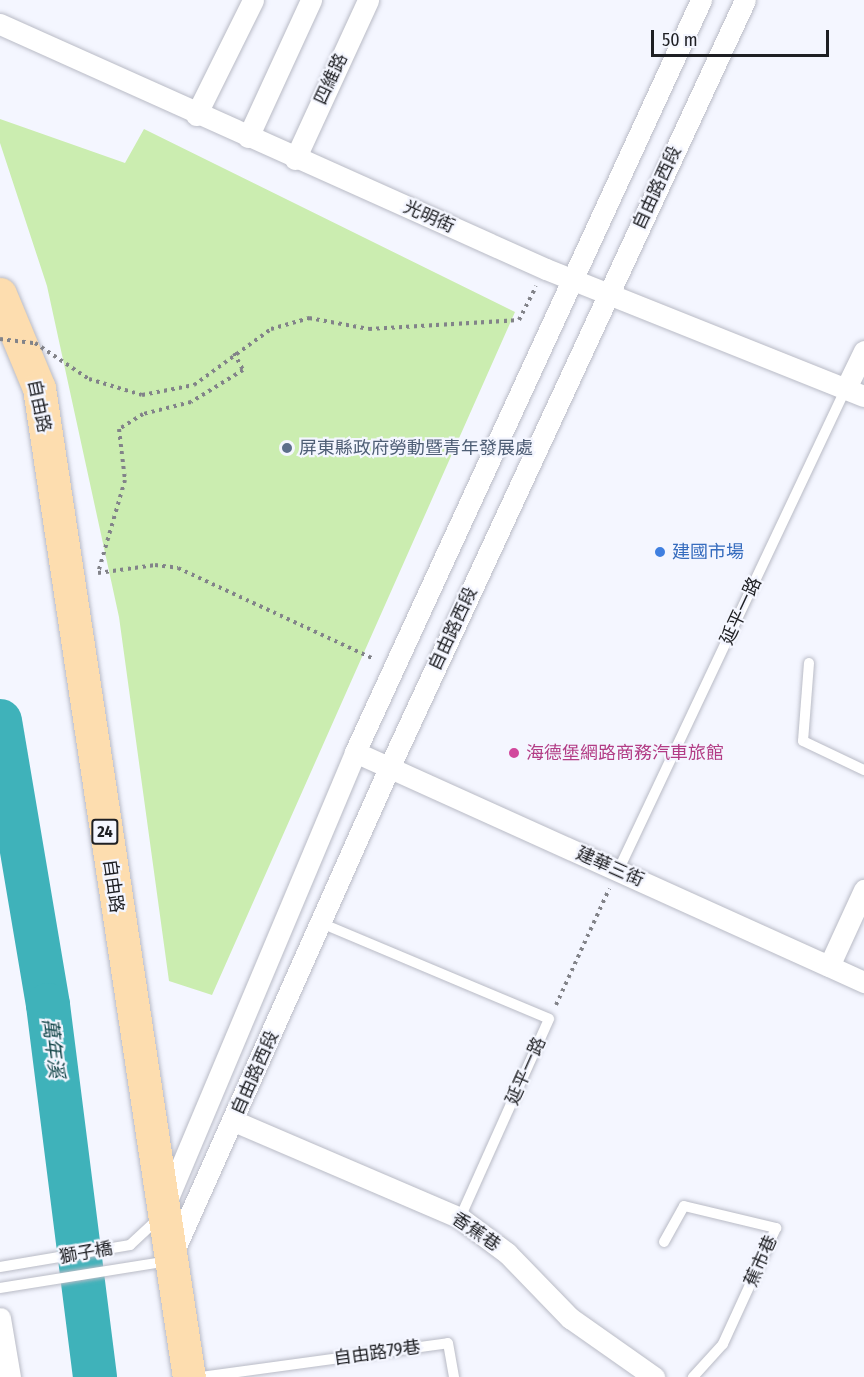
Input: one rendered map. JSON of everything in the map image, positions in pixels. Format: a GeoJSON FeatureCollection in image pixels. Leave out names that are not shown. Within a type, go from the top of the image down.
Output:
{"type":"FeatureCollection","features":[{"type":"Feature","properties":{"kind":"main road","name":"自由路"},"geometry":{"type":"LineString","coordinates":[[0,294],[39,388],[161,1216],[189,1377]]}},
{"type":"Feature","properties":{"kind":"street"},"geometry":{"type":"LineString","coordinates":[[196,115],[253,0]]}},
{"type":"Feature","properties":{"kind":"street"},"geometry":{"type":"LineString","coordinates":[[248,137],[311,0]]}},
{"type":"Feature","properties":{"kind":"street","name":"四維路"},"geometry":{"type":"LineString","coordinates":[[295,159],[368,0]]}},
{"type":"Feature","properties":{"kind":"street","name":"自由路西段"},"geometry":{"type":"LineString","coordinates":[[161,1216],[356,752],[701,0]]}},
{"type":"Feature","properties":{"kind":"street","name":"自由路西段"},"geometry":{"type":"LineString","coordinates":[[169,1261],[234,1121],[388,768],[745,0]]}},
{"type":"Feature","properties":{"kind":"street","name":"光明街"},"geometry":{"type":"LineString","coordinates":[[0,24],[196,115],[546,269],[609,291],[855,392]]}},
{"type":"Feature","properties":{"kind":"street","name":"延平一路"},"geometry":{"type":"LineString","coordinates":[[855,392],[864,351]]}},
{"type":"Feature","properties":{"kind":"street","name":"建華三街"},"geometry":{"type":"LineString","coordinates":[[356,752],[864,982]]}},
{"type":"Feature","properties":{"kind":"street"},"geometry":{"type":"LineString","coordinates":[[829,966],[864,890]]}},
{"type":"Feature","properties":{"kind":"street","name":"香蕉巷"},"geometry":{"type":"LineString","coordinates":[[234,1121],[460,1218],[507,1253],[570,1318],[654,1377]]}},
{"type":"Feature","properties":{"kind":"street"},"geometry":{"type":"LineString","coordinates":[[0,1318],[10,1377]]}},
{"type":"Feature","properties":{"kind":"lane","name":"延平一路"},"geometry":{"type":"LineString","coordinates":[[618,871],[855,392]]}},
{"type":"Feature","properties":{"kind":"lane"},"geometry":{"type":"LineString","coordinates":[[809,663],[803,741],[864,770]]}},
{"type":"Feature","properties":{"kind":"lane","name":"延平一路"},"geometry":{"type":"LineString","coordinates":[[321,924],[549,1019],[460,1218]]}},
{"type":"Feature","properties":{"kind":"lane","name":"蕉市巷"},"geometry":{"type":"LineString","coordinates":[[664,1242],[684,1206],[776,1228],[723,1344],[693,1377]]}},
{"type":"Feature","properties":{"kind":"lane","name":"獅子橋"},"geometry":{"type":"LineString","coordinates":[[0,1267],[130,1245],[161,1216]]}},
{"type":"Feature","properties":{"kind":"lane","name":"獅子橋"},"geometry":{"type":"LineString","coordinates":[[0,1288],[169,1261]]}},
{"type":"Feature","properties":{"kind":"lane","name":"自由路79巷"},"geometry":{"type":"LineString","coordinates":[[201,1377],[448,1343],[454,1377]]}},
{"type":"Feature","properties":{"kind":"path"},"geometry":{"type":"LineString","coordinates":[[0,339],[35,343],[89,379],[142,395],[194,385],[234,352],[271,329],[309,318],[369,329],[519,320],[546,269]]}},
{"type":"Feature","properties":{"kind":"path"},"geometry":{"type":"LineString","coordinates":[[234,352],[243,370],[191,402],[143,414],[119,429],[125,480],[98,573],[144,565],[178,568],[394,668]]}},
{"type":"Feature","properties":{"kind":"path"},"geometry":{"type":"LineString","coordinates":[[549,1019],[618,871]]}},
{"type":"Feature","properties":{"kind":"green space"},"geometry":{"type":"Polygon","coordinates":[[[0,119],[125,163],[144,129],[515,312],[212,995],[169,981],[119,617],[47,286],[0,143],[0,119]]]}},
{"type":"Feature","properties":{"kind":"waterway","name":"萬年溪"},"geometry":{"type":"LineString","coordinates":[[0,721],[48,1005],[95,1377]]}},
{"type":"Feature","properties":{"kind":"place","name":"屏東縣政府勞動暨青年發展處"},"geometry":{"type":"Point","coordinates":[287,448]}},
{"type":"Feature","properties":{"kind":"place","name":"建國市場"},"geometry":{"type":"Point","coordinates":[660,552]}},
{"type":"Feature","properties":{"kind":"place","name":"海德堡網路商務汽車旅館"},"geometry":{"type":"Point","coordinates":[514,753]}}]}
